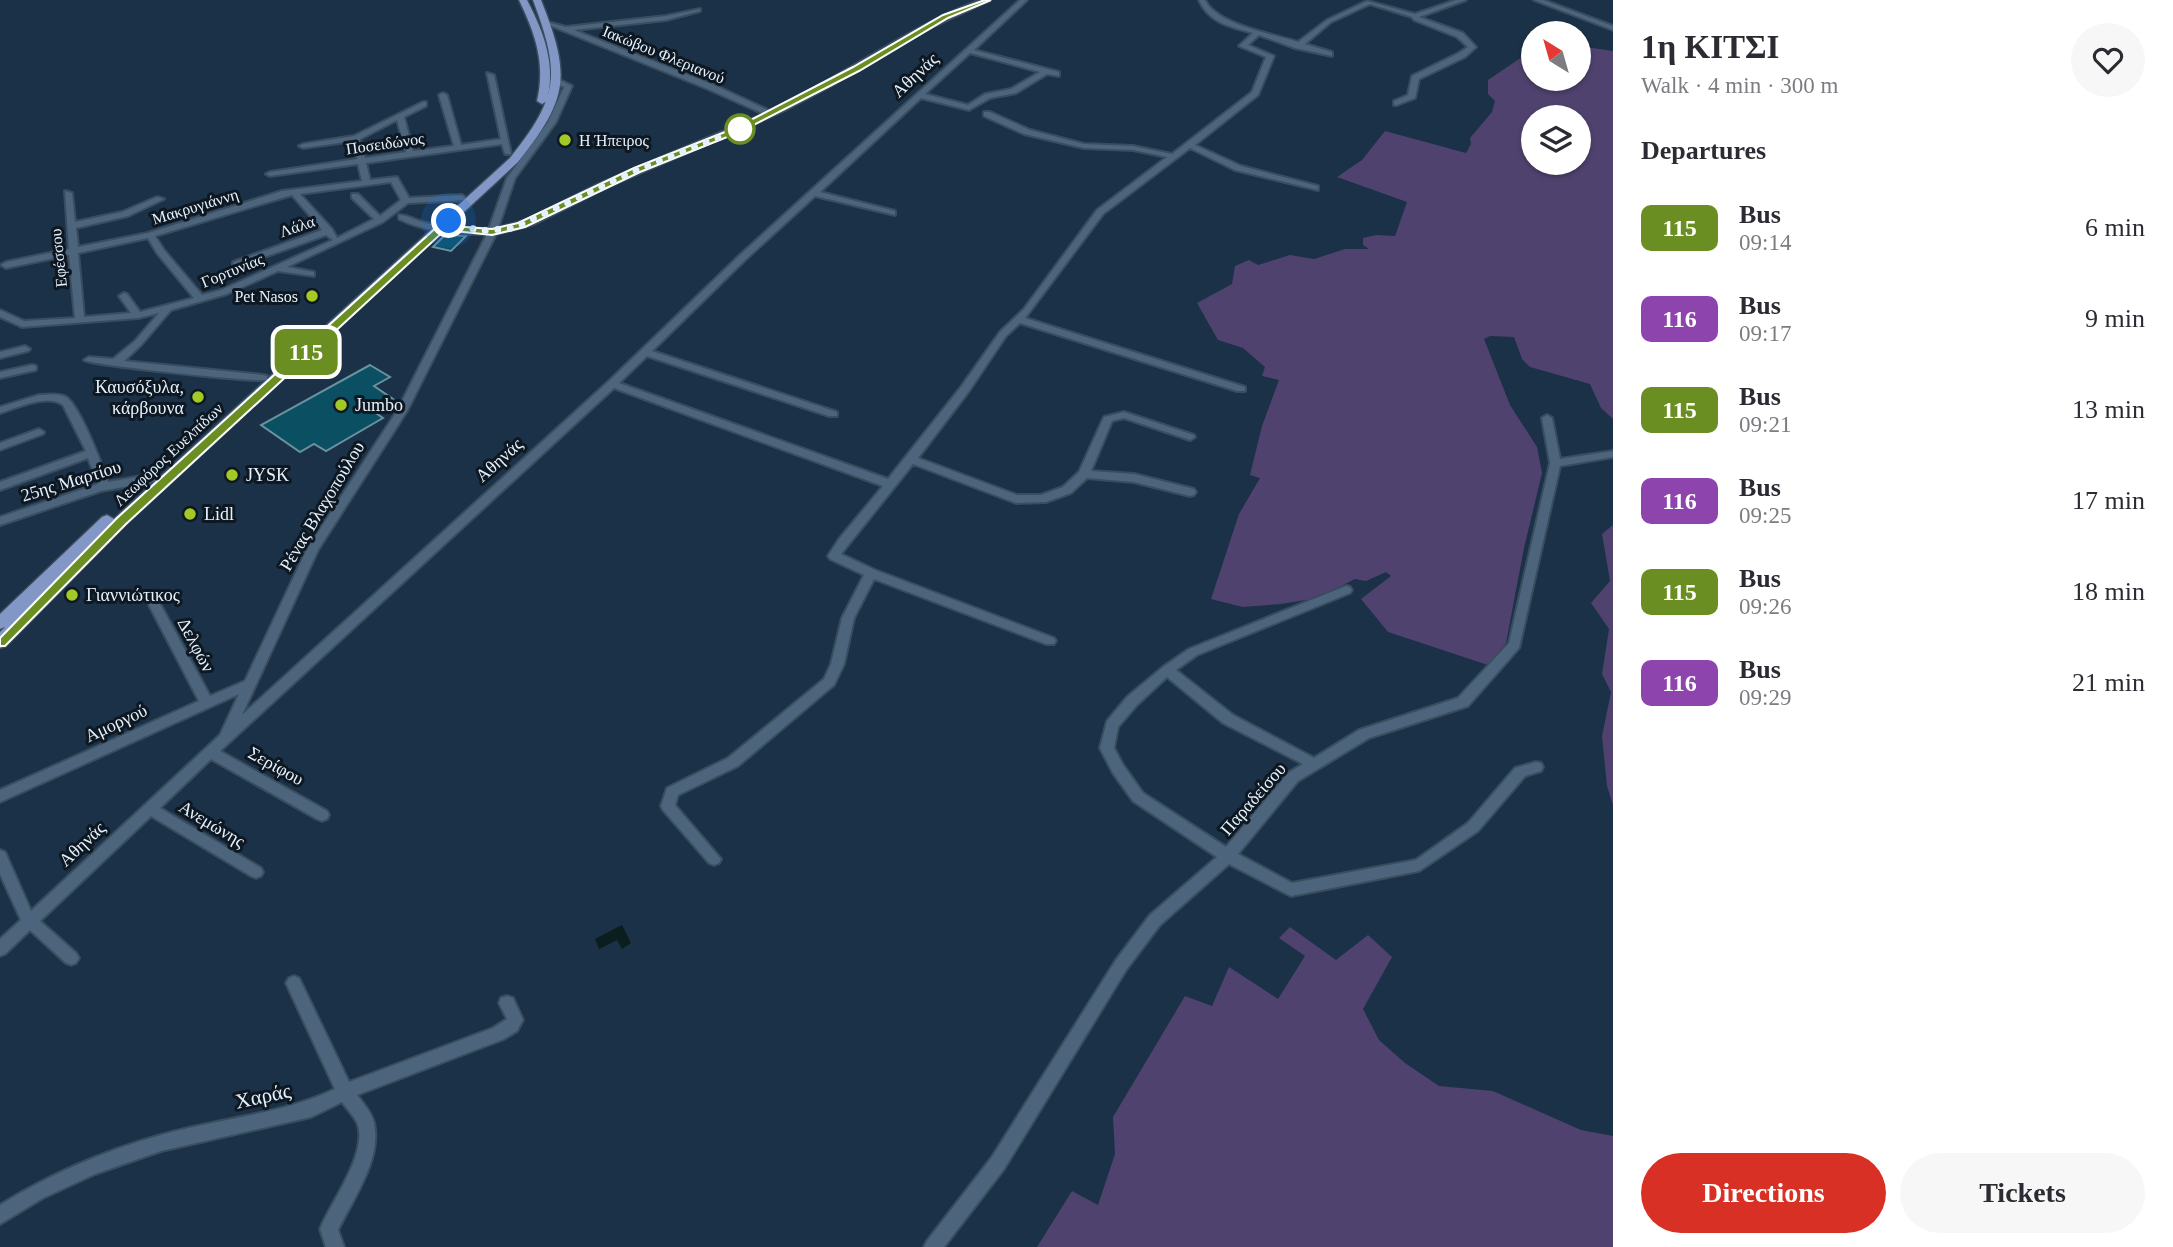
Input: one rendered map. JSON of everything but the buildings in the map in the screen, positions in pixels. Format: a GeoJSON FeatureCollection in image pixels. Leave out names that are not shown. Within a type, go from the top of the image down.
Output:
{"type":"FeatureCollection","features":[{"type":"Feature","properties":{"kind":"main road","name":"Λεωφόρος Ευελπίδων"},"geometry":{"type":"LineString","coordinates":[[0,642],[121,521],[440,224],[529,128],[539,111],[546,82],[543,46],[523,0]]}},
{"type":"Feature","properties":{"kind":"main road","name":"Λεωφόρος Ευελπίδων"},"geometry":{"type":"LineString","coordinates":[[0,623],[262,378],[440,224],[492,183],[532,139],[549,112],[557,82],[556,55],[537,0]]}},
{"type":"Feature","properties":{"kind":"street"},"geometry":{"type":"LineString","coordinates":[[355,196],[384,217],[402,217],[492,232],[522,225],[599,187],[770,114],[846,75],[946,16],[987,0]]}},
{"type":"Feature","properties":{"kind":"street","name":"Αθηνάς"},"geometry":{"type":"LineString","coordinates":[[0,949],[210,751],[612,384],[742,258],[1024,0]]}},
{"type":"Feature","properties":{"kind":"street"},"geometry":{"type":"LineString","coordinates":[[1202,0],[1205,9],[1215,17],[1329,54]]}},
{"type":"Feature","properties":{"kind":"street"},"geometry":{"type":"LineString","coordinates":[[1415,16],[1462,0]]}},
{"type":"Feature","properties":{"kind":"street"},"geometry":{"type":"LineString","coordinates":[[1537,0],[1613,28]]}},
{"type":"Feature","properties":{"kind":"street"},"geometry":{"type":"LineString","coordinates":[[1298,46],[1329,21],[1368,2],[1415,16],[1416,19],[1460,34],[1472,47],[1415,78],[1412,96],[1397,103]]}},
{"type":"Feature","properties":{"kind":"street"},"geometry":{"type":"LineString","coordinates":[[564,29],[666,18],[698,10]]}},
{"type":"Feature","properties":{"kind":"street","name":"Ιακώβου Φλεριανού"},"geometry":{"type":"LineString","coordinates":[[546,22],[770,114]]}},
{"type":"Feature","properties":{"kind":"street"},"geometry":{"type":"LineString","coordinates":[[1050,641],[871,573],[834,556],[965,389],[1003,334],[1027,311],[1100,212],[1172,156],[1221,124],[1255,93],[1270,56],[1244,44],[1258,32]]}},
{"type":"Feature","properties":{"kind":"street"},"geometry":{"type":"LineString","coordinates":[[970,51],[1056,74]]}},
{"type":"Feature","properties":{"kind":"street"},"geometry":{"type":"LineString","coordinates":[[922,96],[969,108],[988,96],[1013,91],[1044,73]]}},
{"type":"Feature","properties":{"kind":"street"},"geometry":{"type":"LineString","coordinates":[[490,75],[508,152]]}},
{"type":"Feature","properties":{"kind":"street","name":"Ρένας Βλαχοπούλου"},"geometry":{"type":"LineString","coordinates":[[225,739],[247,685],[313,549],[402,411],[492,232],[511,178],[540,141],[561,105],[568,84],[557,82]]}},
{"type":"Feature","properties":{"kind":"street"},"geometry":{"type":"LineString","coordinates":[[443,95],[458,147]]}},
{"type":"Feature","properties":{"kind":"street"},"geometry":{"type":"LineString","coordinates":[[303,146],[356,138],[423,104]]}},
{"type":"Feature","properties":{"kind":"street"},"geometry":{"type":"LineString","coordinates":[[987,114],[1027,132],[1084,146],[1133,148],[1172,156]]}},
{"type":"Feature","properties":{"kind":"street"},"geometry":{"type":"LineString","coordinates":[[400,116],[410,154]]}},
{"type":"Feature","properties":{"kind":"street"},"geometry":{"type":"LineString","coordinates":[[356,138],[366,182]]}},
{"type":"Feature","properties":{"kind":"street","name":"Ποσειδώνος"},"geometry":{"type":"LineString","coordinates":[[270,174],[504,141]]}},
{"type":"Feature","properties":{"kind":"street"},"geometry":{"type":"LineString","coordinates":[[1189,145],[1238,168],[1315,188]]}},
{"type":"Feature","properties":{"kind":"street"},"geometry":{"type":"LineString","coordinates":[[394,179],[406,201],[463,198]]}},
{"type":"Feature","properties":{"kind":"street","name":"Μακρυγιάννη"},"geometry":{"type":"LineString","coordinates":[[6,265],[150,235],[294,192],[394,179]]}},
{"type":"Feature","properties":{"kind":"street"},"geometry":{"type":"LineString","coordinates":[[294,192],[337,241]]}},
{"type":"Feature","properties":{"kind":"street","name":"Εφέσσου"},"geometry":{"type":"LineString","coordinates":[[68,193],[80,320]]}},
{"type":"Feature","properties":{"kind":"street"},"geometry":{"type":"LineString","coordinates":[[815,193],[892,214]]}},
{"type":"Feature","properties":{"kind":"street"},"geometry":{"type":"LineString","coordinates":[[71,226],[125,214],[160,199]]}},
{"type":"Feature","properties":{"kind":"street","name":"Γορτυνίας"},"geometry":{"type":"LineString","coordinates":[[0,313],[22,324],[80,320],[138,315],[201,299],[337,241],[384,217],[406,201]]}},
{"type":"Feature","properties":{"kind":"street","name":"Λάλα"},"geometry":{"type":"LineString","coordinates":[[236,264],[329,232]]}},
{"type":"Feature","properties":{"kind":"street"},"geometry":{"type":"LineString","coordinates":[[150,235],[160,251],[201,299]]}},
{"type":"Feature","properties":{"kind":"street"},"geometry":{"type":"LineString","coordinates":[[278,268],[311,274]]}},
{"type":"Feature","properties":{"kind":"street"},"geometry":{"type":"LineString","coordinates":[[124,296],[138,315]]}},
{"type":"Feature","properties":{"kind":"street"},"geometry":{"type":"LineString","coordinates":[[115,363],[138,343],[168,308]]}},
{"type":"Feature","properties":{"kind":"street"},"geometry":{"type":"LineString","coordinates":[[0,321],[12,318]]}},
{"type":"Feature","properties":{"kind":"street"},"geometry":{"type":"LineString","coordinates":[[1017,319],[1241,389]]}},
{"type":"Feature","properties":{"kind":"street"},"geometry":{"type":"LineString","coordinates":[[0,355],[25,349]]}},
{"type":"Feature","properties":{"kind":"street"},"geometry":{"type":"LineString","coordinates":[[645,352],[833,414]]}},
{"type":"Feature","properties":{"kind":"street"},"geometry":{"type":"LineString","coordinates":[[89,360],[262,378]]}},
{"type":"Feature","properties":{"kind":"street"},"geometry":{"type":"LineString","coordinates":[[0,375],[32,368]]}},
{"type":"Feature","properties":{"kind":"street"},"geometry":{"type":"LineString","coordinates":[[612,384],[890,484]]}},
{"type":"Feature","properties":{"kind":"street"},"geometry":{"type":"LineString","coordinates":[[0,410],[39,398],[61,398],[67,403],[92,453],[104,487]]}},
{"type":"Feature","properties":{"kind":"street"},"geometry":{"type":"LineString","coordinates":[[911,459],[1016,499],[1042,499],[1067,490],[1084,474],[1105,424],[1114,416],[1124,415],[1190,437]]}},
{"type":"Feature","properties":{"kind":"street"},"geometry":{"type":"LineString","coordinates":[[1547,418],[1555,463],[1613,454]]}},
{"type":"Feature","properties":{"kind":"street"},"geometry":{"type":"LineString","coordinates":[[0,447],[39,432]]}},
{"type":"Feature","properties":{"kind":"street"},"geometry":{"type":"LineString","coordinates":[[0,486],[92,453]]}},
{"type":"Feature","properties":{"kind":"street","name":"Παραδείσου"},"geometry":{"type":"LineString","coordinates":[[933,1247],[998,1163],[1121,965],[1156,920],[1228,856],[1293,777],[1364,734],[1463,702],[1515,645],[1555,463]]}},
{"type":"Feature","properties":{"kind":"street"},"geometry":{"type":"LineString","coordinates":[[1084,474],[1134,478],[1190,492]]}},
{"type":"Feature","properties":{"kind":"street","name":"25ης Μαρτίου"},"geometry":{"type":"LineString","coordinates":[[0,521],[104,487],[139,478],[153,478]]}},
{"type":"Feature","properties":{"kind":"street"},"geometry":{"type":"LineString","coordinates":[[715,859],[668,806],[672,792],[733,762],[829,682],[838,667],[843,634],[856,598],[871,573]]}},
{"type":"Feature","properties":{"kind":"street"},"geometry":{"type":"LineString","coordinates":[[1346,590],[1219,640],[1167,670],[1112,725],[1107,748],[1138,797],[1228,856],[1291,890],[1419,865],[1473,827],[1520,772],[1536,767]]}},
{"type":"Feature","properties":{"kind":"street","name":"Δελφών"},"geometry":{"type":"LineString","coordinates":[[155,606],[206,701]]}},
{"type":"Feature","properties":{"kind":"street"},"geometry":{"type":"LineString","coordinates":[[1167,670],[1228,719],[1314,764]]}},
{"type":"Feature","properties":{"kind":"street","name":"Αμοργού"},"geometry":{"type":"LineString","coordinates":[[0,796],[206,701],[247,685]]}},
{"type":"Feature","properties":{"kind":"street","name":"Σερίφου"},"geometry":{"type":"LineString","coordinates":[[210,751],[323,815]]}},
{"type":"Feature","properties":{"kind":"street","name":"Ανεμώνης"},"geometry":{"type":"LineString","coordinates":[[149,808],[256,872]]}},
{"type":"Feature","properties":{"kind":"street"},"geometry":{"type":"LineString","coordinates":[[0,856],[22,910],[29,920],[71,958]]}},
{"type":"Feature","properties":{"kind":"street"},"geometry":{"type":"LineString","coordinates":[[294,983],[346,1094],[366,1122],[367,1141],[361,1165],[329,1228],[335,1247]]}},
{"type":"Feature","properties":{"kind":"street","name":"Χαράς"},"geometry":{"type":"LineString","coordinates":[[0,1215],[37,1192],[93,1166],[160,1143],[311,1109],[367,1082],[498,1034],[515,1020],[507,1003]]}},
{"type":"Feature","properties":{"kind":"shaded area"},"geometry":{"type":"Polygon","coordinates":[[[1591,48],[1613,51],[1613,419],[1601,408],[1590,384],[1530,367],[1522,359],[1514,337],[1490,336],[1484,339],[1510,405],[1537,447],[1542,473],[1506,643],[1488,665],[1388,632],[1361,599],[1391,576],[1386,572],[1366,581],[1355,579],[1318,598],[1281,604],[1243,607],[1211,599],[1239,514],[1260,478],[1250,475],[1262,426],[1279,380],[1262,376],[1265,367],[1243,348],[1218,340],[1197,303],[1232,284],[1235,266],[1249,260],[1258,265],[1290,255],[1314,259],[1345,249],[1369,249],[1363,245],[1363,238],[1376,235],[1395,236],[1407,202],[1337,177],[1362,160],[1385,131],[1466,153],[1471,144],[1470,138],[1492,112],[1495,101],[1488,94],[1488,80],[1521,58],[1521,91],[1591,91],[1591,48]]]}},
{"type":"Feature","properties":{"kind":"shaded area"},"geometry":{"type":"Polygon","coordinates":[[[1613,525],[1613,805],[1607,786],[1602,736],[1611,692],[1602,674],[1609,629],[1591,603],[1610,581],[1602,534],[1613,525]]]}},
{"type":"Feature","properties":{"kind":"shaded area"},"geometry":{"type":"Polygon","coordinates":[[[622,925],[631,943],[622,949],[617,940],[599,949],[595,939],[622,925]]]}},
{"type":"Feature","properties":{"kind":"shaded area"},"geometry":{"type":"Polygon","coordinates":[[[1290,927],[1336,960],[1368,935],[1392,957],[1363,1009],[1379,1040],[1405,1063],[1439,1086],[1493,1091],[1581,1130],[1613,1136],[1613,1247],[1037,1247],[1072,1191],[1098,1205],[1115,1154],[1113,1117],[1185,996],[1212,1006],[1229,967],[1278,999],[1305,956],[1279,938],[1290,927]]]}},
{"type":"Feature","properties":{"kind":"bus line","name":"115"},"geometry":{"type":"LineString","coordinates":[[0,642],[121,521],[443,227],[492,232],[522,225],[637,170],[738,130],[856,69],[946,16],[987,0]]}},
{"type":"Feature","properties":{"kind":"place","name":"Η Ήπειρος"},"geometry":{"type":"Point","coordinates":[565,140]}},
{"type":"Feature","properties":{"kind":"place","name":"Pet Nasos"},"geometry":{"type":"Point","coordinates":[312,296]}},
{"type":"Feature","properties":{"kind":"place","name":"Καυσόξυλα, κάρβουνα"},"geometry":{"type":"Point","coordinates":[198,397]}},
{"type":"Feature","properties":{"kind":"place","name":"Jumbo"},"geometry":{"type":"Point","coordinates":[341,405]}},
{"type":"Feature","properties":{"kind":"place","name":"JYSK"},"geometry":{"type":"Point","coordinates":[232,475]}},
{"type":"Feature","properties":{"kind":"place","name":"Lidl"},"geometry":{"type":"Point","coordinates":[190,514]}},
{"type":"Feature","properties":{"kind":"place","name":"Γιαννιώτικος"},"geometry":{"type":"Point","coordinates":[72,595]}},
{"type":"Feature","properties":{"kind":"route"},"geometry":{"type":"LineString","coordinates":[[449,221],[480,231],[514,228],[637,170],[740,129]]}}]}
